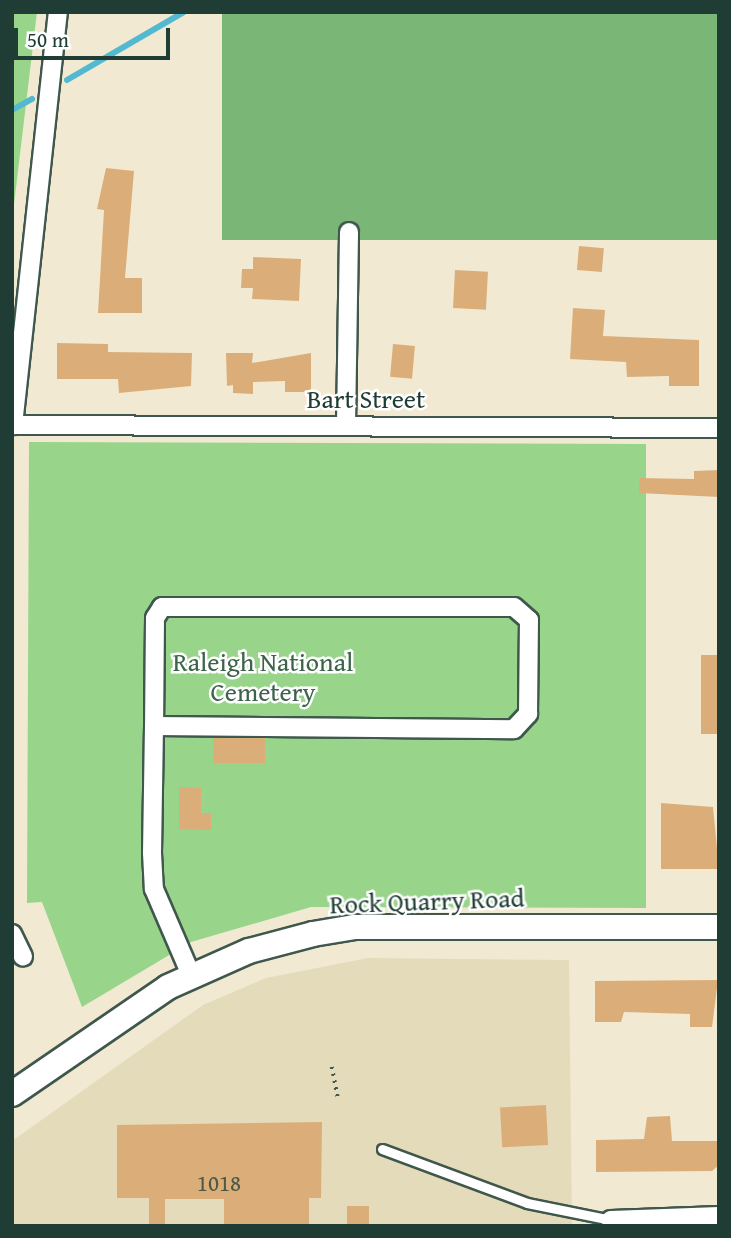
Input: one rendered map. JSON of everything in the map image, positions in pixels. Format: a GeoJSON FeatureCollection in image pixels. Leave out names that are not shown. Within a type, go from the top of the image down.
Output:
{"type":"FeatureCollection","features":[{"type":"Feature","properties":{"kind":"main road","name":"Rock Quarry Road"},"geometry":{"type":"LineString","coordinates":[[12,1094],[191,975],[249,951],[355,927],[719,927]]}},
{"type":"Feature","properties":{"kind":"street"},"geometry":{"type":"LineString","coordinates":[[13,425],[58,12]]}},
{"type":"Feature","properties":{"kind":"street"},"geometry":{"type":"LineString","coordinates":[[346,425],[349,232]]}},
{"type":"Feature","properties":{"kind":"street","name":"Bart Street"},"geometry":{"type":"LineString","coordinates":[[13,425],[719,428]]}},
{"type":"Feature","properties":{"kind":"street"},"geometry":{"type":"LineString","coordinates":[[153,726],[514,729],[528,714],[528,620],[514,607],[171,602],[155,618],[153,726],[154,889],[191,975]]}},
{"type":"Feature","properties":{"kind":"street"},"geometry":{"type":"LineString","coordinates":[[12,934],[23,957]]}},
{"type":"Feature","properties":{"kind":"street"},"geometry":{"type":"LineString","coordinates":[[615,1222],[719,1216]]}},
{"type":"Feature","properties":{"kind":"lane"},"geometry":{"type":"LineString","coordinates":[[382,1149],[527,1203],[615,1222]]}},
{"type":"Feature","properties":{"kind":"path"},"geometry":{"type":"LineString","coordinates":[[332,1067],[338,1098]]}},
{"type":"Feature","properties":{"kind":"shaded area"},"geometry":{"type":"Polygon","coordinates":[[[368,958],[569,960],[572,1226],[12,1226],[12,1141],[203,1005],[266,978],[368,958]]]}},
{"type":"Feature","properties":{"kind":"green space"},"geometry":{"type":"Polygon","coordinates":[[[12,12],[37,12],[12,221],[12,12]]]}},
{"type":"Feature","properties":{"kind":"green space"},"geometry":{"type":"Polygon","coordinates":[[[222,12],[719,12],[719,240],[222,240],[222,12]]]}},
{"type":"Feature","properties":{"kind":"green space","name":"Raleigh National Cemetery"},"geometry":{"type":"Polygon","coordinates":[[[29,442],[646,444],[646,908],[311,907],[191,942],[82,1007],[42,902],[27,903],[29,442]]]}},
{"type":"Feature","properties":{"kind":"building"},"geometry":{"type":"Polygon","coordinates":[[[106,168],[134,171],[125,278],[142,278],[142,313],[98,313],[104,210],[97,209],[106,168]]]}},
{"type":"Feature","properties":{"kind":"building"},"geometry":{"type":"Polygon","coordinates":[[[579,246],[604,248],[602,272],[577,270],[579,246]]]}},
{"type":"Feature","properties":{"kind":"building"},"geometry":{"type":"Polygon","coordinates":[[[253,257],[301,259],[299,301],[252,299],[253,288],[241,288],[242,269],[253,269],[253,257]]]}},
{"type":"Feature","properties":{"kind":"building"},"geometry":{"type":"Polygon","coordinates":[[[455,270],[488,272],[486,310],[453,308],[455,270]]]}},
{"type":"Feature","properties":{"kind":"building"},"geometry":{"type":"Polygon","coordinates":[[[573,308],[605,310],[603,336],[699,340],[699,386],[669,386],[669,376],[627,377],[626,362],[570,359],[573,308]]]}},
{"type":"Feature","properties":{"kind":"building"},"geometry":{"type":"Polygon","coordinates":[[[57,343],[108,344],[108,352],[192,353],[191,386],[119,393],[118,379],[57,379],[57,343]]]}},
{"type":"Feature","properties":{"kind":"building"},"geometry":{"type":"Polygon","coordinates":[[[393,344],[415,346],[412,379],[390,377],[393,344]]]}},
{"type":"Feature","properties":{"kind":"building"},"geometry":{"type":"Polygon","coordinates":[[[226,353],[253,353],[252,363],[311,353],[311,392],[285,392],[285,381],[253,382],[253,394],[233,393],[233,385],[227,386],[226,353]]]}},
{"type":"Feature","properties":{"kind":"building"},"geometry":{"type":"Polygon","coordinates":[[[719,470],[719,497],[639,493],[639,478],[694,479],[694,471],[719,470]]]}},
{"type":"Feature","properties":{"kind":"building"},"geometry":{"type":"Polygon","coordinates":[[[701,655],[719,655],[719,734],[701,734],[701,655]]]}},
{"type":"Feature","properties":{"kind":"building"},"geometry":{"type":"Polygon","coordinates":[[[213,738],[265,738],[265,763],[213,763],[213,738]]]}},
{"type":"Feature","properties":{"kind":"building"},"geometry":{"type":"Polygon","coordinates":[[[179,787],[201,788],[201,813],[211,813],[211,830],[179,829],[179,787]]]}},
{"type":"Feature","properties":{"kind":"building"},"geometry":{"type":"Polygon","coordinates":[[[661,803],[713,807],[719,869],[661,869],[661,803]]]}},
{"type":"Feature","properties":{"kind":"building"},"geometry":{"type":"Polygon","coordinates":[[[718,980],[712,1027],[690,1027],[690,1014],[624,1012],[621,1022],[595,1022],[595,981],[718,980]]]}},
{"type":"Feature","properties":{"kind":"building"},"geometry":{"type":"Polygon","coordinates":[[[546,1105],[548,1145],[502,1147],[500,1107],[546,1105]]]}},
{"type":"Feature","properties":{"kind":"building"},"geometry":{"type":"Polygon","coordinates":[[[670,1116],[672,1141],[719,1141],[719,1165],[712,1171],[596,1172],[596,1140],[644,1139],[647,1117],[670,1116]]]}},
{"type":"Feature","properties":{"kind":"building"},"geometry":{"type":"Polygon","coordinates":[[[322,1122],[321,1198],[309,1198],[309,1226],[224,1226],[224,1199],[165,1199],[165,1226],[149,1226],[149,1198],[117,1198],[117,1125],[322,1122]]]}},
{"type":"Feature","properties":{"kind":"building"},"geometry":{"type":"Polygon","coordinates":[[[347,1206],[369,1206],[369,1226],[347,1226],[347,1206]]]}},
{"type":"Feature","properties":{"kind":"waterway"},"geometry":{"type":"LineString","coordinates":[[67,80],[184,12]]}},
{"type":"Feature","properties":{"kind":"waterway"},"geometry":{"type":"LineString","coordinates":[[12,110],[32,99]]}}]}
